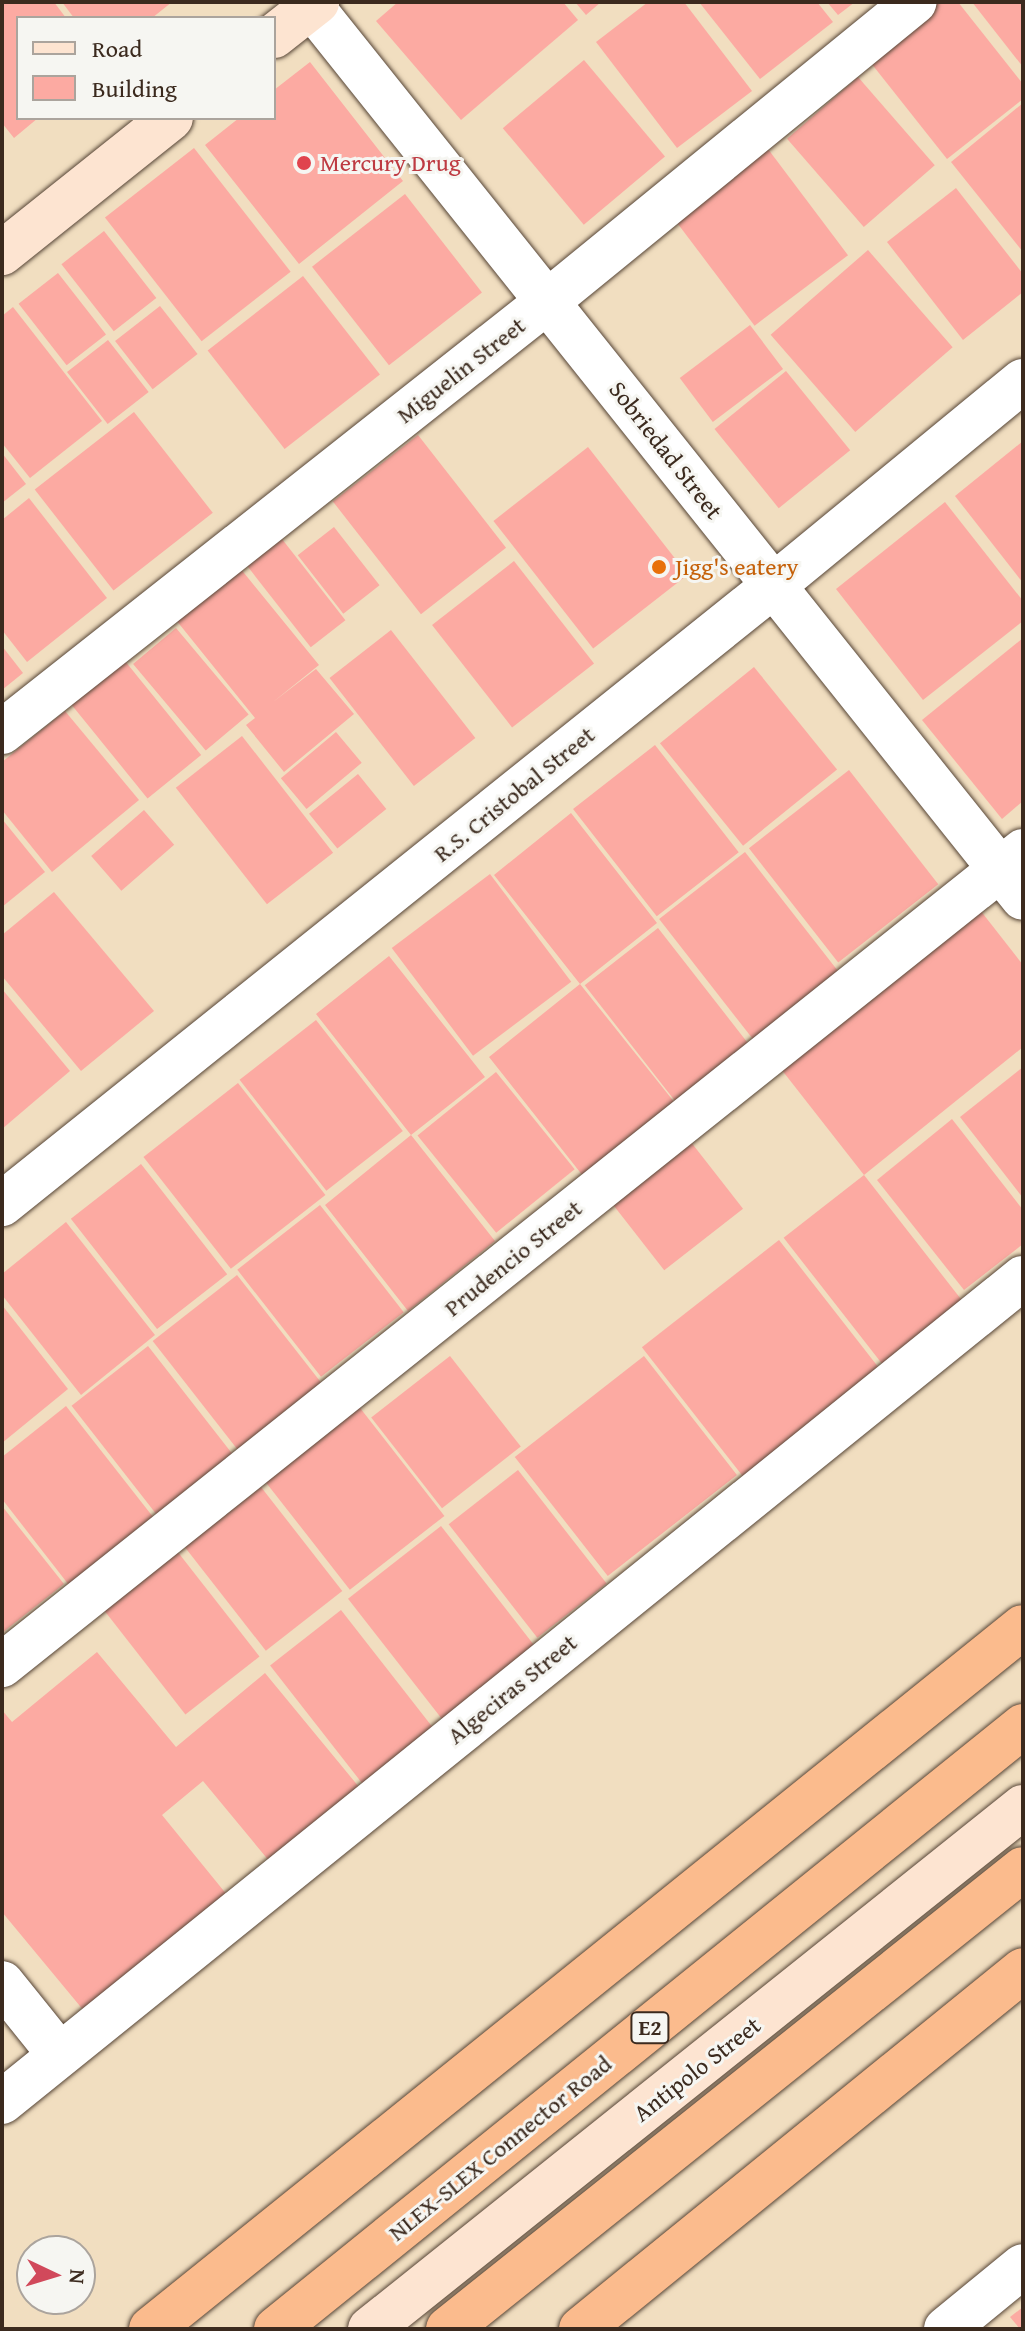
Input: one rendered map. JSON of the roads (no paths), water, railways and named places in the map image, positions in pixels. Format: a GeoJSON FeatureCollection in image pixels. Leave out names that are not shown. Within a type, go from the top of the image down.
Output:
{"type":"FeatureCollection","features":[{"type":"Feature","properties":{"kind":"highway"},"geometry":{"type":"LineString","coordinates":[[151,2329],[1023,1627]]}},
{"type":"Feature","properties":{"kind":"highway","name":"NLEX-SLEX Connector Road"},"geometry":{"type":"LineString","coordinates":[[276,2329],[1023,1726]]}},
{"type":"Feature","properties":{"kind":"highway"},"geometry":{"type":"LineString","coordinates":[[448,2329],[1023,1869]]}},
{"type":"Feature","properties":{"kind":"highway"},"geometry":{"type":"LineString","coordinates":[[581,2329],[1023,1970]]}},
{"type":"Feature","properties":{"kind":"street","name":"Miguelin Street"},"geometry":{"type":"LineString","coordinates":[[2,732],[548,301],[914,2]]}},
{"type":"Feature","properties":{"kind":"street","name":"Sobriedad Street"},"geometry":{"type":"LineString","coordinates":[[312,3],[773,586],[1015,873]]}},
{"type":"Feature","properties":{"kind":"street"},"geometry":{"type":"LineString","coordinates":[[276,34],[312,3]]}},
{"type":"Feature","properties":{"kind":"street"},"geometry":{"type":"LineString","coordinates":[[2,253],[168,120]]}},
{"type":"Feature","properties":{"kind":"street","name":"R.S. Cristobal Street"},"geometry":{"type":"LineString","coordinates":[[2,1204],[773,586],[1023,381]]}},
{"type":"Feature","properties":{"kind":"street","name":"Prudencio Street"},"geometry":{"type":"LineString","coordinates":[[2,1665],[1015,873]]}},
{"type":"Feature","properties":{"kind":"street","name":"Algeciras Street"},"geometry":{"type":"LineString","coordinates":[[2,2102],[1023,1278]]}},
{"type":"Feature","properties":{"kind":"street","name":"Antipolo Street"},"geometry":{"type":"LineString","coordinates":[[370,2329],[1023,1807]]}},
{"type":"Feature","properties":{"kind":"street"},"geometry":{"type":"LineString","coordinates":[[2,1983],[59,2054]]}},
{"type":"Feature","properties":{"kind":"street"},"geometry":{"type":"LineString","coordinates":[[946,2329],[1023,2266]]}},
{"type":"Feature","properties":{"kind":"place","name":"Mercury Drug"},"geometry":{"type":"Point","coordinates":[304,163]}},
{"type":"Feature","properties":{"kind":"place","name":"Jigg's eatery"},"geometry":{"type":"Point","coordinates":[659,567]}}]}
